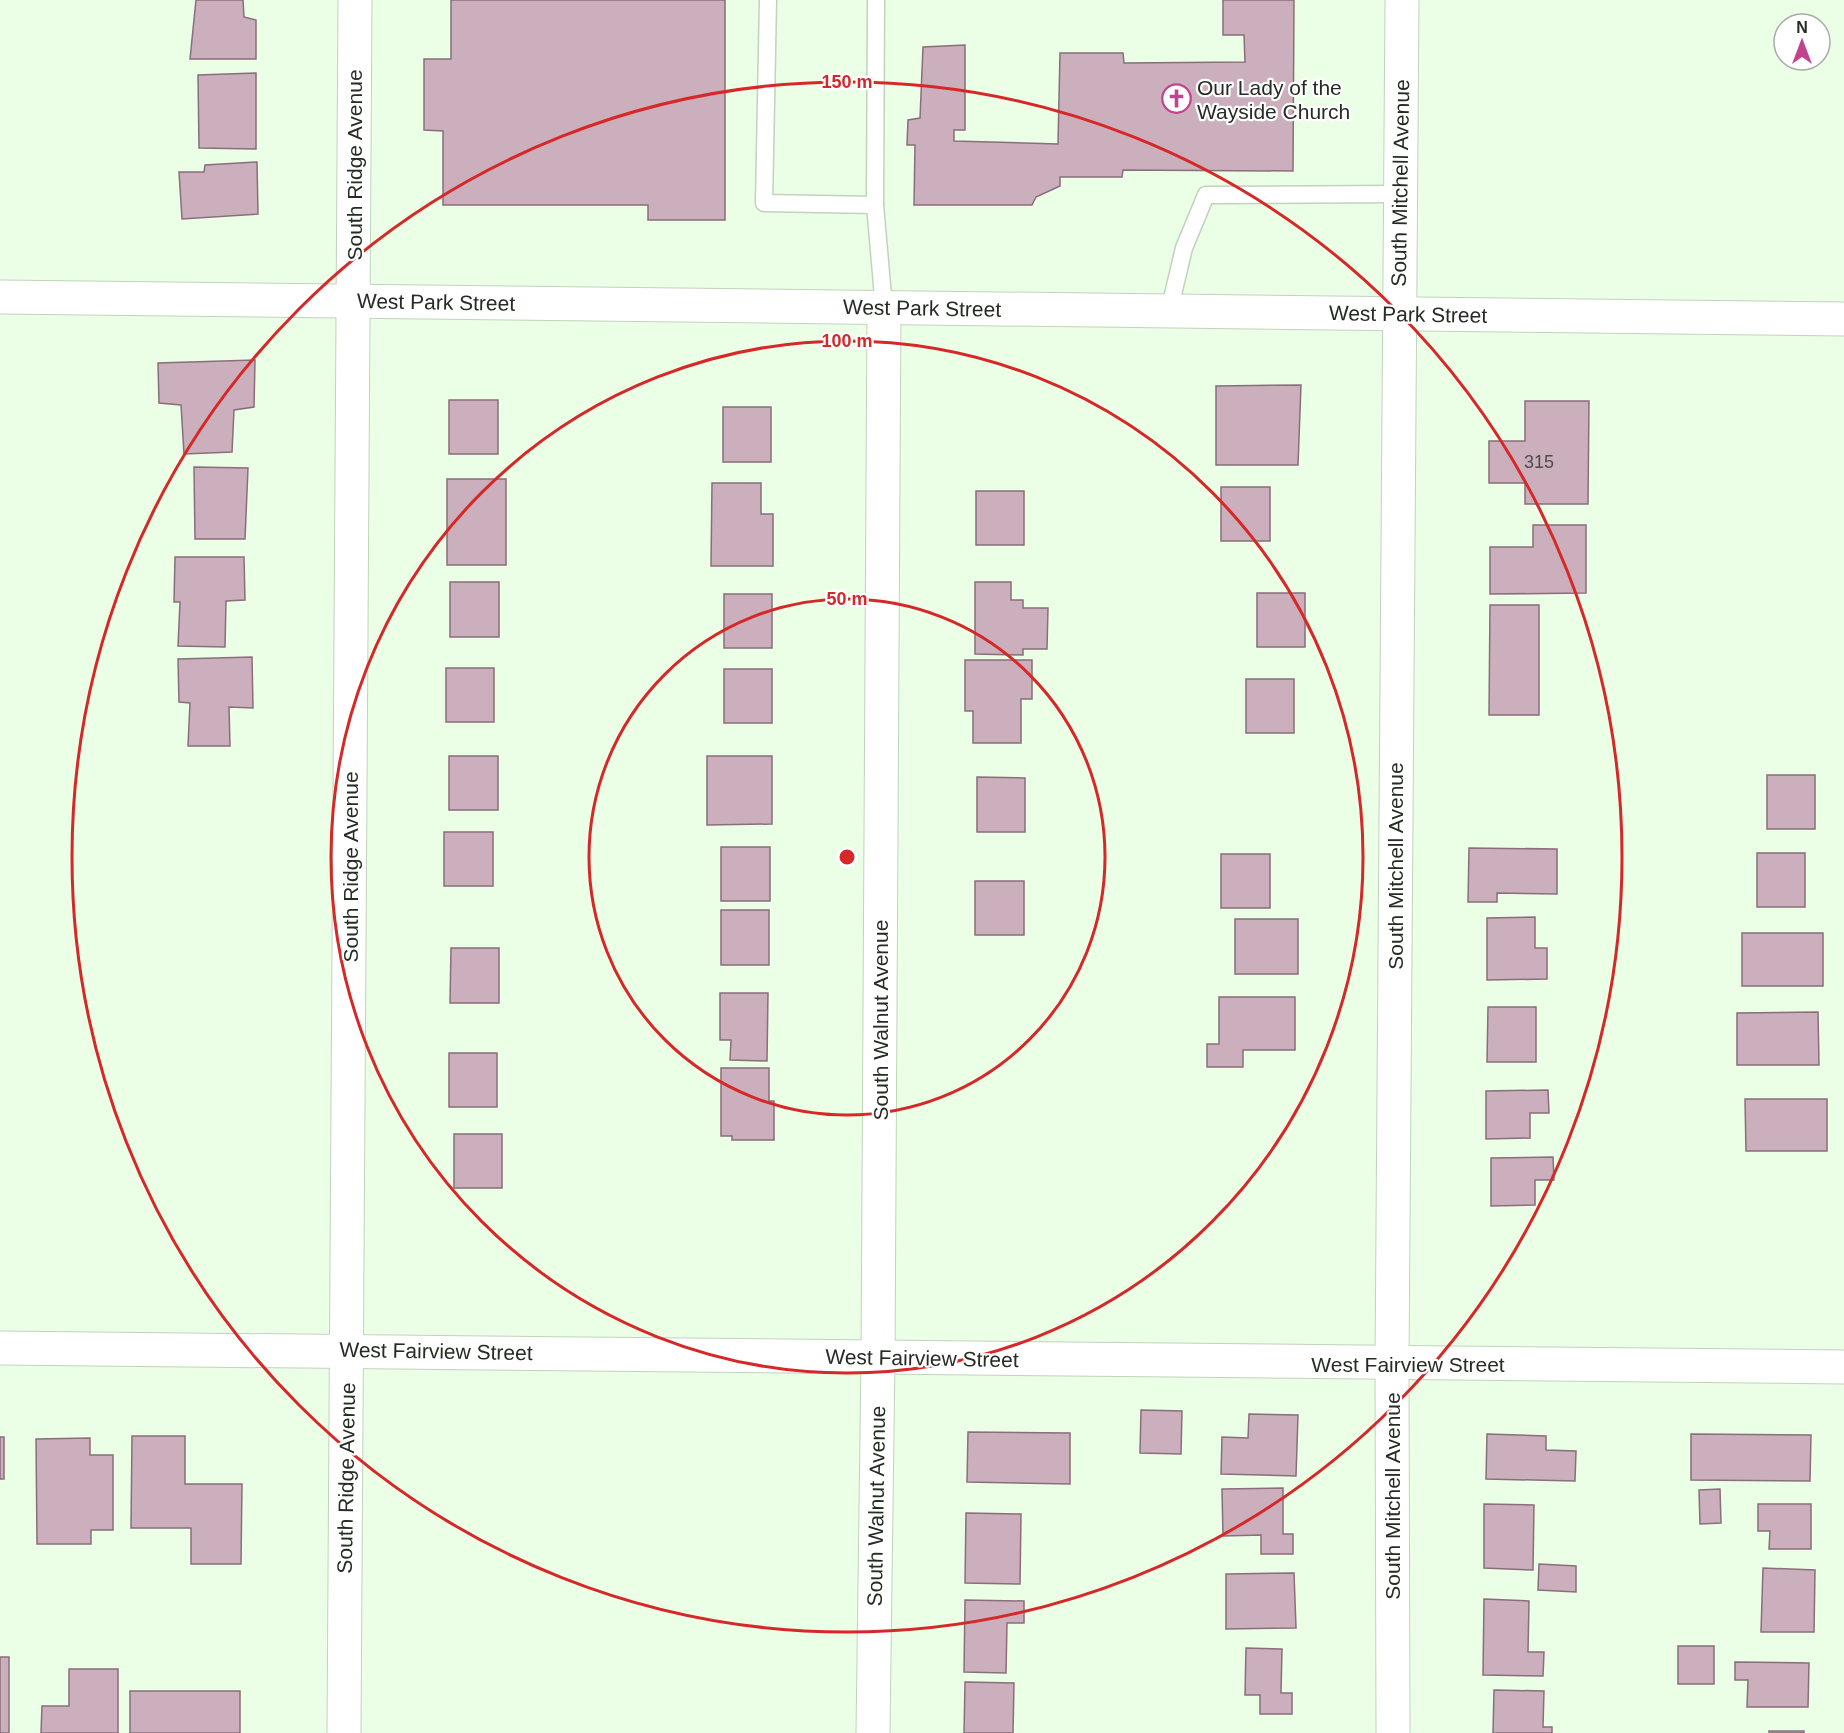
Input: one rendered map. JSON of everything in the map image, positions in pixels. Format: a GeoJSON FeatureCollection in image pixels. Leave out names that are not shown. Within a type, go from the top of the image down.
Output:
{"type":"FeatureCollection","features":[{"type":"Feature","properties":{"kind":"street","name":"South Ridge Avenue"},"geometry":{"type":"LineString","coordinates":[[344,1733],[355,0]]}},
{"type":"Feature","properties":{"kind":"street","name":"South Mitchell Avenue"},"geometry":{"type":"LineString","coordinates":[[1393,1733],[1392,1364],[1402,0]]}},
{"type":"Feature","properties":{"kind":"street","name":"West Park Street"},"geometry":{"type":"LineString","coordinates":[[0,297],[1844,319]]}},
{"type":"Feature","properties":{"kind":"street","name":"South Walnut Avenue"},"geometry":{"type":"LineString","coordinates":[[873,1733],[879,1358],[884,308]]}},
{"type":"Feature","properties":{"kind":"street","name":"West Fairview Street"},"geometry":{"type":"LineString","coordinates":[[0,1348],[1844,1367]]}},
{"type":"Feature","properties":{"kind":"lane"},"geometry":{"type":"LineString","coordinates":[[768,0],[764,203],[875,205]]}},
{"type":"Feature","properties":{"kind":"lane"},"geometry":{"type":"LineString","coordinates":[[876,0],[875,205],[884,308]]}},
{"type":"Feature","properties":{"kind":"lane"},"geometry":{"type":"LineString","coordinates":[[1169,311],[1184,248],[1206,195],[1400,194]]}},
{"type":"Feature","properties":{"kind":"building"},"geometry":{"type":"Polygon","coordinates":[[[196,0],[243,0],[244,17],[256,20],[256,59],[190,59],[196,0]]]}},
{"type":"Feature","properties":{"kind":"building"},"geometry":{"type":"Polygon","coordinates":[[[451,0],[725,0],[725,220],[648,220],[648,205],[443,205],[443,131],[424,130],[424,59],[451,59],[451,0]]]}},
{"type":"Feature","properties":{"kind":"building","name":"Our Lady of the Wayside Church"},"geometry":{"type":"Polygon","coordinates":[[[1223,0],[1294,0],[1293,171],[1123,170],[1122,177],[1060,177],[1060,186],[1036,197],[1032,205],[914,205],[915,145],[907,145],[908,120],[920,118],[923,47],[965,45],[965,130],[954,130],[954,141],[1058,144],[1060,53],[1123,53],[1124,63],[1245,62],[1244,35],[1223,35],[1223,0]]]}},
{"type":"Feature","properties":{"kind":"building"},"geometry":{"type":"Polygon","coordinates":[[[256,73],[256,149],[199,148],[198,75],[256,73]]]}},
{"type":"Feature","properties":{"kind":"building"},"geometry":{"type":"Polygon","coordinates":[[[257,162],[258,214],[182,219],[179,172],[204,172],[205,165],[257,162]]]}},
{"type":"Feature","properties":{"kind":"building"},"geometry":{"type":"Polygon","coordinates":[[[255,360],[254,407],[234,410],[232,452],[184,454],[181,405],[159,403],[158,363],[255,360]]]}},
{"type":"Feature","properties":{"kind":"building"},"geometry":{"type":"Polygon","coordinates":[[[1301,385],[1298,465],[1216,465],[1216,386],[1301,385]]]}},
{"type":"Feature","properties":{"kind":"building"},"geometry":{"type":"Polygon","coordinates":[[[449,400],[498,400],[498,454],[449,454],[449,400]]]}},
{"type":"Feature","properties":{"kind":"building"},"geometry":{"type":"Polygon","coordinates":[[[1525,401],[1589,401],[1588,504],[1525,504],[1525,483],[1489,483],[1489,441],[1525,441],[1525,401]]]}},
{"type":"Feature","properties":{"kind":"building"},"geometry":{"type":"Polygon","coordinates":[[[723,407],[771,407],[771,462],[723,462],[723,407]]]}},
{"type":"Feature","properties":{"kind":"building"},"geometry":{"type":"Polygon","coordinates":[[[194,467],[248,468],[245,539],[195,539],[194,467]]]}},
{"type":"Feature","properties":{"kind":"building"},"geometry":{"type":"Polygon","coordinates":[[[447,479],[506,479],[506,565],[447,565],[447,479]]]}},
{"type":"Feature","properties":{"kind":"building"},"geometry":{"type":"Polygon","coordinates":[[[712,483],[761,483],[761,514],[773,514],[773,566],[711,566],[712,483]]]}},
{"type":"Feature","properties":{"kind":"building"},"geometry":{"type":"Polygon","coordinates":[[[1221,487],[1270,487],[1270,541],[1221,541],[1221,487]]]}},
{"type":"Feature","properties":{"kind":"building"},"geometry":{"type":"Polygon","coordinates":[[[976,491],[1024,491],[1024,545],[976,545],[976,491]]]}},
{"type":"Feature","properties":{"kind":"building"},"geometry":{"type":"Polygon","coordinates":[[[1533,525],[1586,525],[1586,593],[1490,594],[1490,547],[1533,547],[1533,525]]]}},
{"type":"Feature","properties":{"kind":"building"},"geometry":{"type":"Polygon","coordinates":[[[175,557],[244,557],[245,600],[226,601],[225,647],[178,646],[180,602],[174,602],[175,557]]]}},
{"type":"Feature","properties":{"kind":"building"},"geometry":{"type":"Polygon","coordinates":[[[450,582],[499,582],[499,637],[450,637],[450,582]]]}},
{"type":"Feature","properties":{"kind":"building"},"geometry":{"type":"Polygon","coordinates":[[[975,582],[1011,582],[1011,600],[1023,600],[1023,608],[1048,608],[1047,649],[1023,649],[1023,655],[975,654],[975,582]]]}},
{"type":"Feature","properties":{"kind":"building"},"geometry":{"type":"Polygon","coordinates":[[[1257,593],[1305,593],[1305,647],[1257,647],[1257,593]]]}},
{"type":"Feature","properties":{"kind":"building"},"geometry":{"type":"Polygon","coordinates":[[[724,594],[772,594],[772,648],[724,648],[724,594]]]}},
{"type":"Feature","properties":{"kind":"building"},"geometry":{"type":"Polygon","coordinates":[[[1490,605],[1539,605],[1539,715],[1489,715],[1490,605]]]}},
{"type":"Feature","properties":{"kind":"building"},"geometry":{"type":"Polygon","coordinates":[[[252,657],[253,708],[229,707],[230,746],[188,746],[190,703],[179,702],[178,659],[252,657]]]}},
{"type":"Feature","properties":{"kind":"building"},"geometry":{"type":"Polygon","coordinates":[[[965,660],[1032,660],[1032,699],[1021,699],[1021,743],[973,743],[973,711],[965,711],[965,660]]]}},
{"type":"Feature","properties":{"kind":"building"},"geometry":{"type":"Polygon","coordinates":[[[446,668],[494,668],[494,722],[446,722],[446,668]]]}},
{"type":"Feature","properties":{"kind":"building"},"geometry":{"type":"Polygon","coordinates":[[[724,669],[772,669],[772,723],[724,723],[724,669]]]}},
{"type":"Feature","properties":{"kind":"building"},"geometry":{"type":"Polygon","coordinates":[[[1246,679],[1294,679],[1294,733],[1246,733],[1246,679]]]}},
{"type":"Feature","properties":{"kind":"building"},"geometry":{"type":"Polygon","coordinates":[[[449,756],[498,756],[498,810],[449,810],[449,756]]]}},
{"type":"Feature","properties":{"kind":"building"},"geometry":{"type":"Polygon","coordinates":[[[707,756],[772,756],[772,824],[707,825],[707,756]]]}},
{"type":"Feature","properties":{"kind":"building"},"geometry":{"type":"Polygon","coordinates":[[[1767,775],[1815,775],[1815,829],[1767,829],[1767,775]]]}},
{"type":"Feature","properties":{"kind":"building"},"geometry":{"type":"Polygon","coordinates":[[[977,777],[1025,778],[1025,832],[977,832],[977,777]]]}},
{"type":"Feature","properties":{"kind":"building"},"geometry":{"type":"Polygon","coordinates":[[[444,832],[493,832],[493,886],[444,886],[444,832]]]}},
{"type":"Feature","properties":{"kind":"building"},"geometry":{"type":"Polygon","coordinates":[[[721,847],[770,847],[770,901],[721,901],[721,847]]]}},
{"type":"Feature","properties":{"kind":"building"},"geometry":{"type":"Polygon","coordinates":[[[1469,848],[1557,849],[1557,894],[1497,893],[1497,902],[1468,902],[1469,848]]]}},
{"type":"Feature","properties":{"kind":"building"},"geometry":{"type":"Polygon","coordinates":[[[1757,853],[1805,853],[1805,907],[1757,907],[1757,853]]]}},
{"type":"Feature","properties":{"kind":"building"},"geometry":{"type":"Polygon","coordinates":[[[1221,854],[1270,854],[1270,908],[1221,908],[1221,854]]]}},
{"type":"Feature","properties":{"kind":"building"},"geometry":{"type":"Polygon","coordinates":[[[975,881],[1024,881],[1024,935],[975,935],[975,881]]]}},
{"type":"Feature","properties":{"kind":"building"},"geometry":{"type":"Polygon","coordinates":[[[721,910],[769,910],[769,965],[721,965],[721,910]]]}},
{"type":"Feature","properties":{"kind":"building"},"geometry":{"type":"Polygon","coordinates":[[[1535,917],[1535,948],[1547,948],[1547,979],[1487,980],[1487,918],[1535,917]]]}},
{"type":"Feature","properties":{"kind":"building"},"geometry":{"type":"Polygon","coordinates":[[[1235,919],[1298,919],[1298,974],[1235,974],[1235,919]]]}},
{"type":"Feature","properties":{"kind":"building"},"geometry":{"type":"Polygon","coordinates":[[[1742,933],[1823,933],[1823,986],[1742,986],[1742,933]]]}},
{"type":"Feature","properties":{"kind":"building"},"geometry":{"type":"Polygon","coordinates":[[[451,948],[499,948],[499,1003],[450,1003],[451,948]]]}},
{"type":"Feature","properties":{"kind":"building"},"geometry":{"type":"Polygon","coordinates":[[[720,993],[768,993],[767,1061],[730,1060],[731,1040],[720,1040],[720,993]]]}},
{"type":"Feature","properties":{"kind":"building"},"geometry":{"type":"Polygon","coordinates":[[[1219,997],[1295,997],[1295,1050],[1243,1050],[1243,1067],[1207,1067],[1207,1044],[1219,1044],[1219,997]]]}},
{"type":"Feature","properties":{"kind":"building"},"geometry":{"type":"Polygon","coordinates":[[[1488,1007],[1536,1007],[1536,1062],[1487,1062],[1488,1007]]]}},
{"type":"Feature","properties":{"kind":"building"},"geometry":{"type":"Polygon","coordinates":[[[1818,1012],[1819,1065],[1737,1065],[1737,1013],[1818,1012]]]}},
{"type":"Feature","properties":{"kind":"building"},"geometry":{"type":"Polygon","coordinates":[[[449,1053],[497,1053],[497,1107],[449,1107],[449,1053]]]}},
{"type":"Feature","properties":{"kind":"building"},"geometry":{"type":"Polygon","coordinates":[[[721,1068],[769,1068],[769,1101],[774,1101],[774,1140],[732,1140],[732,1136],[721,1136],[721,1068]]]}},
{"type":"Feature","properties":{"kind":"building"},"geometry":{"type":"Polygon","coordinates":[[[1548,1090],[1549,1113],[1530,1113],[1530,1138],[1486,1139],[1486,1091],[1548,1090]]]}},
{"type":"Feature","properties":{"kind":"building"},"geometry":{"type":"Polygon","coordinates":[[[1745,1099],[1827,1099],[1827,1151],[1746,1151],[1745,1099]]]}},
{"type":"Feature","properties":{"kind":"building"},"geometry":{"type":"Polygon","coordinates":[[[454,1134],[502,1134],[502,1188],[454,1188],[454,1134]]]}},
{"type":"Feature","properties":{"kind":"building"},"geometry":{"type":"Polygon","coordinates":[[[1553,1157],[1554,1180],[1535,1180],[1535,1205],[1491,1206],[1491,1158],[1553,1157]]]}},
{"type":"Feature","properties":{"kind":"building"},"geometry":{"type":"Polygon","coordinates":[[[1141,1410],[1182,1411],[1181,1454],[1140,1453],[1141,1410]]]}},
{"type":"Feature","properties":{"kind":"building"},"geometry":{"type":"Polygon","coordinates":[[[1249,1414],[1298,1415],[1296,1476],[1221,1474],[1222,1437],[1248,1438],[1249,1414]]]}},
{"type":"Feature","properties":{"kind":"building"},"geometry":{"type":"Polygon","coordinates":[[[968,1432],[1070,1433],[1070,1484],[967,1482],[968,1432]]]}},
{"type":"Feature","properties":{"kind":"building"},"geometry":{"type":"Polygon","coordinates":[[[1487,1434],[1546,1436],[1546,1450],[1576,1451],[1575,1481],[1486,1479],[1487,1434]]]}},
{"type":"Feature","properties":{"kind":"building"},"geometry":{"type":"Polygon","coordinates":[[[1691,1434],[1811,1435],[1810,1481],[1691,1480],[1691,1434]]]}},
{"type":"Feature","properties":{"kind":"building"},"geometry":{"type":"Polygon","coordinates":[[[132,1436],[185,1436],[185,1484],[242,1484],[241,1564],[191,1564],[191,1528],[131,1528],[132,1436]]]}},
{"type":"Feature","properties":{"kind":"building"},"geometry":{"type":"Polygon","coordinates":[[[0,1437],[4,1437],[4,1479],[0,1479],[0,1437]]]}},
{"type":"Feature","properties":{"kind":"building"},"geometry":{"type":"Polygon","coordinates":[[[90,1438],[90,1455],[113,1455],[113,1530],[91,1530],[91,1544],[37,1544],[36,1439],[90,1438]]]}},
{"type":"Feature","properties":{"kind":"building"},"geometry":{"type":"Polygon","coordinates":[[[1283,1488],[1283,1534],[1293,1534],[1293,1554],[1261,1554],[1261,1535],[1223,1536],[1222,1489],[1283,1488]]]}},
{"type":"Feature","properties":{"kind":"building"},"geometry":{"type":"Polygon","coordinates":[[[1720,1489],[1721,1523],[1700,1524],[1699,1490],[1720,1489]]]}},
{"type":"Feature","properties":{"kind":"building"},"geometry":{"type":"Polygon","coordinates":[[[1484,1504],[1534,1505],[1533,1570],[1484,1568],[1484,1504]]]}},
{"type":"Feature","properties":{"kind":"building"},"geometry":{"type":"Polygon","coordinates":[[[1758,1504],[1811,1504],[1811,1549],[1769,1549],[1770,1531],[1758,1531],[1758,1504]]]}},
{"type":"Feature","properties":{"kind":"building"},"geometry":{"type":"Polygon","coordinates":[[[966,1513],[1021,1514],[1020,1584],[965,1583],[966,1513]]]}},
{"type":"Feature","properties":{"kind":"building"},"geometry":{"type":"Polygon","coordinates":[[[1539,1564],[1576,1566],[1576,1592],[1538,1590],[1539,1564]]]}},
{"type":"Feature","properties":{"kind":"building"},"geometry":{"type":"Polygon","coordinates":[[[1763,1568],[1815,1570],[1814,1632],[1761,1632],[1763,1568]]]}},
{"type":"Feature","properties":{"kind":"building"},"geometry":{"type":"Polygon","coordinates":[[[1294,1573],[1296,1628],[1226,1629],[1226,1574],[1294,1573]]]}},
{"type":"Feature","properties":{"kind":"building"},"geometry":{"type":"Polygon","coordinates":[[[1484,1599],[1529,1601],[1528,1652],[1544,1652],[1543,1676],[1483,1675],[1484,1599]]]}},
{"type":"Feature","properties":{"kind":"building"},"geometry":{"type":"Polygon","coordinates":[[[965,1600],[1024,1601],[1024,1623],[1007,1623],[1006,1673],[964,1672],[965,1600]]]}},
{"type":"Feature","properties":{"kind":"building"},"geometry":{"type":"Polygon","coordinates":[[[1678,1646],[1714,1646],[1714,1684],[1678,1684],[1678,1646]]]}},
{"type":"Feature","properties":{"kind":"building"},"geometry":{"type":"Polygon","coordinates":[[[1246,1648],[1282,1649],[1281,1693],[1292,1693],[1292,1714],[1260,1714],[1260,1695],[1245,1695],[1246,1648]]]}},
{"type":"Feature","properties":{"kind":"building"},"geometry":{"type":"Polygon","coordinates":[[[0,1657],[9,1657],[9,1733],[0,1733],[0,1657]]]}},
{"type":"Feature","properties":{"kind":"building"},"geometry":{"type":"Polygon","coordinates":[[[1735,1662],[1809,1663],[1808,1707],[1747,1707],[1748,1680],[1735,1680],[1735,1662]]]}},
{"type":"Feature","properties":{"kind":"building"},"geometry":{"type":"Polygon","coordinates":[[[69,1669],[118,1669],[118,1733],[41,1733],[42,1706],[69,1706],[69,1669]]]}},
{"type":"Feature","properties":{"kind":"building"},"geometry":{"type":"Polygon","coordinates":[[[965,1682],[1014,1683],[1013,1733],[964,1733],[965,1682]]]}},
{"type":"Feature","properties":{"kind":"building"},"geometry":{"type":"Polygon","coordinates":[[[1494,1690],[1544,1691],[1543,1727],[1552,1727],[1552,1733],[1493,1733],[1494,1690]]]}},
{"type":"Feature","properties":{"kind":"building"},"geometry":{"type":"Polygon","coordinates":[[[130,1691],[240,1691],[240,1733],[130,1733],[130,1691]]]}},
{"type":"Feature","properties":{"kind":"building"},"geometry":{"type":"Polygon","coordinates":[[[1769,1731],[1804,1731],[1804,1733],[1769,1733],[1769,1731]]]}},
{"type":"Feature","properties":{"kind":"place","name":"Our Lady of the Wayside Church"},"geometry":{"type":"Point","coordinates":[1176,99]}}]}
